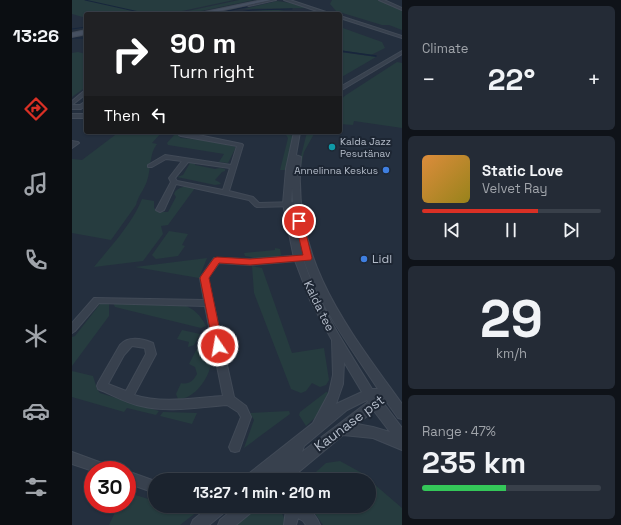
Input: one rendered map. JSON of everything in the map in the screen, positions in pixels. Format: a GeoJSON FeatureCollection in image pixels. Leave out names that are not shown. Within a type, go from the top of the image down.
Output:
{"type":"FeatureCollection","features":[{"type":"Feature","properties":{"kind":"main road"},"geometry":{"type":"LineString","coordinates":[[201,12],[258,0]]}},
{"type":"Feature","properties":{"kind":"main road"},"geometry":{"type":"LineString","coordinates":[[209,12],[269,0]]}},
{"type":"Feature","properties":{"kind":"main road"},"geometry":{"type":"LineString","coordinates":[[72,35],[84,32]]}},
{"type":"Feature","properties":{"kind":"street"},"geometry":{"type":"LineString","coordinates":[[249,5],[274,0]]}},
{"type":"Feature","properties":{"kind":"street"},"geometry":{"type":"LineString","coordinates":[[288,0],[324,12]]}},
{"type":"Feature","properties":{"kind":"street"},"geometry":{"type":"LineString","coordinates":[[300,0],[306,6]]}},
{"type":"Feature","properties":{"kind":"street"},"geometry":{"type":"LineString","coordinates":[[382,0],[402,8]]}},
{"type":"Feature","properties":{"kind":"street"},"geometry":{"type":"LineString","coordinates":[[342,18],[402,36]]}},
{"type":"Feature","properties":{"kind":"street"},"geometry":{"type":"LineString","coordinates":[[342,88],[402,52]]}},
{"type":"Feature","properties":{"kind":"street"},"geometry":{"type":"LineString","coordinates":[[342,91],[355,80]]}},
{"type":"Feature","properties":{"kind":"street"},"geometry":{"type":"LineString","coordinates":[[72,105],[84,94]]}},
{"type":"Feature","properties":{"kind":"street"},"geometry":{"type":"LineString","coordinates":[[72,105],[83,107]]}},
{"type":"Feature","properties":{"kind":"street"},"geometry":{"type":"LineString","coordinates":[[72,116],[84,116]]}},
{"type":"Feature","properties":{"kind":"street"},"geometry":{"type":"LineString","coordinates":[[181,134],[240,145],[224,193]]}},
{"type":"Feature","properties":{"kind":"street","name":"Kalda tee"},"geometry":{"type":"LineString","coordinates":[[295,134],[287,204],[315,300],[335,337],[372,398],[402,438]]}},
{"type":"Feature","properties":{"kind":"street","name":"Kalda tee"},"geometry":{"type":"LineString","coordinates":[[303,134],[296,167],[297,204],[303,258],[326,300],[402,414]]}},
{"type":"Feature","properties":{"kind":"street"},"geometry":{"type":"LineString","coordinates":[[72,143],[76,143],[72,146]]}},
{"type":"Feature","properties":{"kind":"street"},"geometry":{"type":"LineString","coordinates":[[150,166],[165,157],[232,167]]}},
{"type":"Feature","properties":{"kind":"street"},"geometry":{"type":"LineString","coordinates":[[160,210],[174,182],[172,178],[186,160]]}},
{"type":"Feature","properties":{"kind":"street"},"geometry":{"type":"LineString","coordinates":[[174,182],[251,198],[257,205],[297,204]]}},
{"type":"Feature","properties":{"kind":"street"},"geometry":{"type":"LineString","coordinates":[[229,400],[204,278],[217,260],[250,262],[303,258]]}},
{"type":"Feature","properties":{"kind":"street"},"geometry":{"type":"LineString","coordinates":[[72,329],[97,300],[209,303]]}},
{"type":"Feature","properties":{"kind":"street"},"geometry":{"type":"LineString","coordinates":[[315,428],[334,398],[340,376],[335,337]]}},
{"type":"Feature","properties":{"kind":"street"},"geometry":{"type":"LineString","coordinates":[[128,397],[151,354],[150,346],[143,343],[133,343],[125,346],[102,386],[128,397],[143,402],[180,404],[229,400],[242,409],[246,417],[235,447]]}},
{"type":"Feature","properties":{"kind":"street","name":"Kaunase pst"},"geometry":{"type":"LineString","coordinates":[[261,473],[344,406],[389,395]]}},
{"type":"Feature","properties":{"kind":"street","name":"Kaunase pst"},"geometry":{"type":"LineString","coordinates":[[287,473],[313,449],[341,430],[372,398]]}},
{"type":"Feature","properties":{"kind":"street"},"geometry":{"type":"LineString","coordinates":[[341,430],[376,432],[402,444]]}},
{"type":"Feature","properties":{"kind":"street"},"geometry":{"type":"LineString","coordinates":[[276,473],[277,470],[292,458],[300,441]]}},
{"type":"Feature","properties":{"kind":"street"},"geometry":{"type":"LineString","coordinates":[[72,458],[84,462]]}},
{"type":"Feature","properties":{"kind":"street"},"geometry":{"type":"LineString","coordinates":[[136,480],[148,484]]}},
{"type":"Feature","properties":{"kind":"street"},"geometry":{"type":"LineString","coordinates":[[198,525],[211,513]]}},
{"type":"Feature","properties":{"kind":"street"},"geometry":{"type":"LineString","coordinates":[[220,513],[226,524],[239,513]]}},
{"type":"Feature","properties":{"kind":"street"},"geometry":{"type":"LineString","coordinates":[[290,525],[291,513]]}},
{"type":"Feature","properties":{"kind":"street"},"geometry":{"type":"LineString","coordinates":[[302,513],[308,516],[314,525]]}},
{"type":"Feature","properties":{"kind":"green space"},"geometry":{"type":"Polygon","coordinates":[[[72,0],[234,0],[177,12],[84,12],[84,17],[72,14],[72,0]]]}},
{"type":"Feature","properties":{"kind":"green space"},"geometry":{"type":"Polygon","coordinates":[[[239,0],[254,0],[197,12],[183,12],[239,0]]]}},
{"type":"Feature","properties":{"kind":"green space"},"geometry":{"type":"Polygon","coordinates":[[[332,0],[381,0],[402,9],[402,30],[389,25],[382,25],[336,11],[330,4],[332,0]]]}},
{"type":"Feature","properties":{"kind":"green space"},"geometry":{"type":"Polygon","coordinates":[[[277,1],[291,3],[306,8],[244,9],[277,1]]]}},
{"type":"Feature","properties":{"kind":"green space"},"geometry":{"type":"Polygon","coordinates":[[[274,9],[290,12],[245,12],[274,9]]]}},
{"type":"Feature","properties":{"kind":"green space"},"geometry":{"type":"Polygon","coordinates":[[[342,28],[382,42],[385,48],[371,55],[342,50],[342,28]]]}},
{"type":"Feature","properties":{"kind":"green space"},"geometry":{"type":"Polygon","coordinates":[[[78,52],[84,54],[84,88],[72,97],[72,53],[78,52]]]}},
{"type":"Feature","properties":{"kind":"green space"},"geometry":{"type":"Polygon","coordinates":[[[342,52],[376,57],[342,77],[342,52]]]}},
{"type":"Feature","properties":{"kind":"green space"},"geometry":{"type":"Polygon","coordinates":[[[397,62],[402,63],[402,128],[354,121],[353,125],[342,124],[342,98],[397,62]]]}},
{"type":"Feature","properties":{"kind":"green space"},"geometry":{"type":"Polygon","coordinates":[[[116,134],[160,134],[152,143],[157,144],[154,148],[150,162],[146,184],[136,205],[111,240],[72,233],[72,159],[82,160],[116,134]]]}},
{"type":"Feature","properties":{"kind":"green space"},"geometry":{"type":"Polygon","coordinates":[[[175,134],[179,135],[180,138],[213,141],[236,147],[228,163],[219,162],[224,154],[168,145],[167,143],[175,134]]]}},
{"type":"Feature","properties":{"kind":"green space"},"geometry":{"type":"Polygon","coordinates":[[[285,134],[291,134],[293,138],[286,170],[280,170],[288,138],[285,134]]]}},
{"type":"Feature","properties":{"kind":"green space"},"geometry":{"type":"Polygon","coordinates":[[[306,134],[314,134],[304,152],[300,171],[300,160],[306,134]]]}},
{"type":"Feature","properties":{"kind":"green space"},"geometry":{"type":"Polygon","coordinates":[[[190,163],[215,169],[225,169],[225,171],[222,172],[215,180],[221,184],[215,185],[177,177],[183,175],[190,163]]]}},
{"type":"Feature","properties":{"kind":"green space"},"geometry":{"type":"Polygon","coordinates":[[[185,186],[195,188],[168,225],[161,226],[163,234],[143,261],[94,267],[127,226],[142,199],[154,201],[154,208],[159,212],[168,212],[176,197],[174,194],[175,192],[185,186]]]}},
{"type":"Feature","properties":{"kind":"green space"},"geometry":{"type":"Polygon","coordinates":[[[169,231],[188,234],[182,245],[185,246],[178,256],[156,259],[152,255],[169,231]]]}},
{"type":"Feature","properties":{"kind":"green space"},"geometry":{"type":"Polygon","coordinates":[[[275,248],[280,249],[281,255],[272,258],[245,256],[244,253],[275,250],[275,248]]]}},
{"type":"Feature","properties":{"kind":"green space"},"geometry":{"type":"Polygon","coordinates":[[[207,258],[199,278],[135,267],[207,258]]]}},
{"type":"Feature","properties":{"kind":"green space"},"geometry":{"type":"Polygon","coordinates":[[[252,266],[262,268],[292,353],[324,348],[329,380],[326,385],[320,387],[312,383],[306,391],[301,393],[291,389],[254,293],[252,266]]]}},
{"type":"Feature","properties":{"kind":"green space"},"geometry":{"type":"Polygon","coordinates":[[[113,303],[183,305],[191,308],[197,313],[206,326],[201,328],[115,307],[113,303]]]}},
{"type":"Feature","properties":{"kind":"green space"},"geometry":{"type":"Polygon","coordinates":[[[100,304],[109,304],[109,316],[72,366],[72,337],[75,336],[100,304]]]}},
{"type":"Feature","properties":{"kind":"green space"},"geometry":{"type":"Polygon","coordinates":[[[182,330],[200,334],[194,345],[188,347],[189,342],[177,339],[182,330]]]}},
{"type":"Feature","properties":{"kind":"green space"},"geometry":{"type":"Polygon","coordinates":[[[208,333],[211,336],[212,358],[207,377],[193,393],[178,399],[176,394],[181,383],[190,382],[197,374],[195,367],[189,364],[204,335],[208,333]]]}},
{"type":"Feature","properties":{"kind":"green space"},"geometry":{"type":"Polygon","coordinates":[[[72,371],[93,376],[97,389],[100,393],[159,411],[156,415],[127,408],[124,412],[72,397],[72,371]]]}},
{"type":"Feature","properties":{"kind":"green space"},"geometry":{"type":"Polygon","coordinates":[[[326,392],[332,393],[319,414],[306,426],[299,415],[300,412],[326,392]]]}},
{"type":"Feature","properties":{"kind":"green space"},"geometry":{"type":"Polygon","coordinates":[[[289,411],[290,414],[244,448],[254,420],[250,413],[289,411]]]}},
{"type":"Feature","properties":{"kind":"green space"},"geometry":{"type":"Polygon","coordinates":[[[163,412],[197,413],[192,424],[160,416],[163,412]]]}},
{"type":"Feature","properties":{"kind":"green space"},"geometry":{"type":"Polygon","coordinates":[[[340,461],[361,473],[315,473],[326,463],[340,461]]]}},
{"type":"Feature","properties":{"kind":"green space"},"geometry":{"type":"Polygon","coordinates":[[[376,486],[402,508],[402,525],[323,525],[315,513],[376,513],[376,486]]]}},
{"type":"Feature","properties":{"kind":"green space"},"geometry":{"type":"Polygon","coordinates":[[[136,495],[148,499],[148,513],[196,513],[180,525],[109,525],[115,513],[136,513],[136,495]]]}},
{"type":"Feature","properties":{"kind":"green space"},"geometry":{"type":"Polygon","coordinates":[[[250,513],[281,513],[284,517],[284,525],[236,525],[250,513]]]}},
{"type":"Feature","properties":{"kind":"waterway"},"geometry":{"type":"LineString","coordinates":[[85,0],[139,12]]}},
{"type":"Feature","properties":{"kind":"waterway"},"geometry":{"type":"LineString","coordinates":[[223,12],[274,1]]}},
{"type":"Feature","properties":{"kind":"waterway"},"geometry":{"type":"LineString","coordinates":[[240,12],[252,10],[292,9]]}},
{"type":"Feature","properties":{"kind":"waterway"},"geometry":{"type":"LineString","coordinates":[[72,29],[84,27]]}},
{"type":"Feature","properties":{"kind":"waterway"},"geometry":{"type":"LineString","coordinates":[[72,38],[84,38]]}},
{"type":"Feature","properties":{"kind":"waterway"},"geometry":{"type":"LineString","coordinates":[[342,51],[376,56]]}},
{"type":"Feature","properties":{"kind":"place","name":"Kalda Jazz Pesutänav"},"geometry":{"type":"Point","coordinates":[332,147]}},
{"type":"Feature","properties":{"kind":"place","name":"Annelinna Keskus"},"geometry":{"type":"Point","coordinates":[386,170]}},
{"type":"Feature","properties":{"kind":"place","name":"Lidl"},"geometry":{"type":"Point","coordinates":[364,259]}},
{"type":"Feature","properties":{"kind":"route"},"geometry":{"type":"LineString","coordinates":[[218,346],[204,278],[217,260],[250,262],[308,258],[299,221]]}}]}
